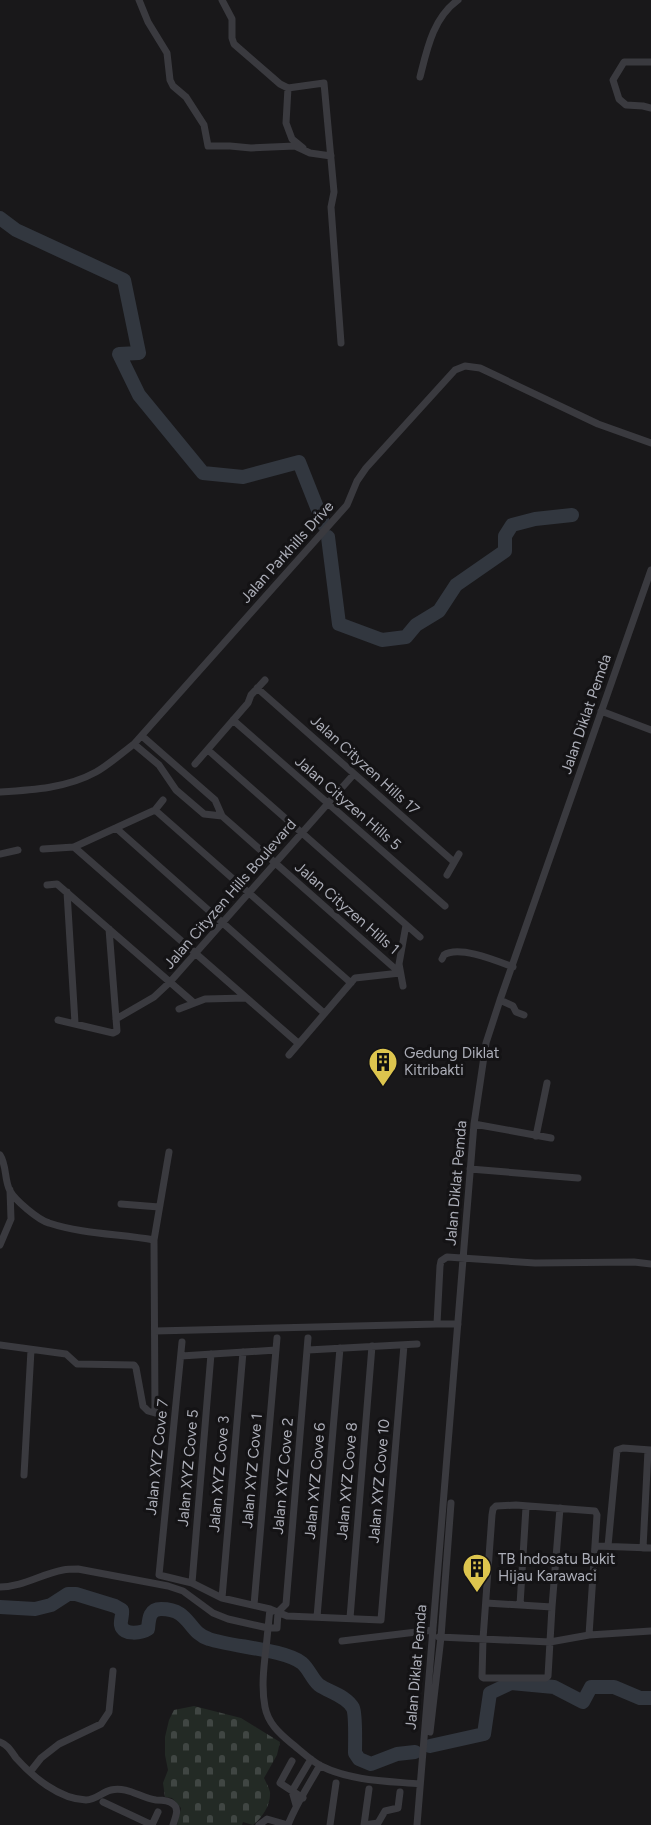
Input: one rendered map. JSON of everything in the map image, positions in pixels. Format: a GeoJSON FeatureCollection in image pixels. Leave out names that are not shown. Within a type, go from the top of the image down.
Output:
{"type":"FeatureCollection","features":[{"type":"Feature","properties":{"kind":"street"},"geometry":{"type":"LineString","coordinates":[[139,0],[148,22],[167,53],[170,80],[173,86],[186,97],[204,125],[208,146],[295,147],[310,153],[331,156]]}},
{"type":"Feature","properties":{"kind":"street"},"geometry":{"type":"LineString","coordinates":[[222,0],[232,20],[234,44],[280,84],[288,88],[324,83],[334,192],[331,207],[341,343]]}},
{"type":"Feature","properties":{"kind":"street"},"geometry":{"type":"LineString","coordinates":[[420,77],[433,32],[447,10],[458,0]]}},
{"type":"Feature","properties":{"kind":"street"},"geometry":{"type":"LineString","coordinates":[[651,63],[624,63],[613,80],[619,99],[626,105],[651,108]]}},
{"type":"Feature","properties":{"kind":"street"},"geometry":{"type":"LineString","coordinates":[[288,88],[286,123],[292,139],[304,150]]}},
{"type":"Feature","properties":{"kind":"street","name":"Jalan Parkhills Drive"},"geometry":{"type":"LineString","coordinates":[[0,792],[33,790],[69,783],[96,771],[134,744],[347,505],[357,481],[366,468],[455,370],[465,366],[480,368],[598,424],[651,443]]}},
{"type":"Feature","properties":{"kind":"street","name":"Jalan Diklat Pemda"},"geometry":{"type":"LineString","coordinates":[[417,1825],[432,1682],[432,1633],[437,1575],[444,1546],[470,1169],[486,1043],[651,570]]}},
{"type":"Feature","properties":{"kind":"street"},"geometry":{"type":"LineString","coordinates":[[195,764],[265,680]]}},
{"type":"Feature","properties":{"kind":"street","name":"Jalan Cityzen Hills 17"},"geometry":{"type":"LineString","coordinates":[[257,688],[454,862]]}},
{"type":"Feature","properties":{"kind":"street"},"geometry":{"type":"LineString","coordinates":[[601,711],[651,730]]}},
{"type":"Feature","properties":{"kind":"street","name":"Jalan Cityzen Hills 5"},"geometry":{"type":"LineString","coordinates":[[233,720],[445,906]]}},
{"type":"Feature","properties":{"kind":"street"},"geometry":{"type":"LineString","coordinates":[[134,744],[159,765],[176,790],[204,814],[222,816],[215,800],[142,736]]}},
{"type":"Feature","properties":{"kind":"street"},"geometry":{"type":"LineString","coordinates":[[208,750],[420,937]]}},
{"type":"Feature","properties":{"kind":"street","name":"Jalan Cityzen Hills Boulevard"},"geometry":{"type":"LineString","coordinates":[[116,1019],[154,998],[170,982],[354,774]]}},
{"type":"Feature","properties":{"kind":"street"},"geometry":{"type":"LineString","coordinates":[[44,849],[74,847],[155,810],[163,800]]}},
{"type":"Feature","properties":{"kind":"street"},"geometry":{"type":"LineString","coordinates":[[155,810],[351,983]]}},
{"type":"Feature","properties":{"kind":"street","name":"Jalan Cityzen Hills 1"},"geometry":{"type":"LineString","coordinates":[[222,816],[400,973]]}},
{"type":"Feature","properties":{"kind":"street"},"geometry":{"type":"LineString","coordinates":[[116,828],[324,1013]]}},
{"type":"Feature","properties":{"kind":"street"},"geometry":{"type":"LineString","coordinates":[[74,847],[298,1043]]}},
{"type":"Feature","properties":{"kind":"street"},"geometry":{"type":"LineString","coordinates":[[0,854],[18,850]]}},
{"type":"Feature","properties":{"kind":"street"},"geometry":{"type":"LineString","coordinates":[[447,875],[459,854]]}},
{"type":"Feature","properties":{"kind":"street"},"geometry":{"type":"LineString","coordinates":[[47,885],[57,884],[67,892],[194,1003]]}},
{"type":"Feature","properties":{"kind":"street"},"geometry":{"type":"LineString","coordinates":[[67,892],[75,1023]]}},
{"type":"Feature","properties":{"kind":"street"},"geometry":{"type":"LineString","coordinates":[[403,986],[399,964],[406,925]]}},
{"type":"Feature","properties":{"kind":"street"},"geometry":{"type":"LineString","coordinates":[[58,1020],[113,1034],[117,1031],[109,929]]}},
{"type":"Feature","properties":{"kind":"street"},"geometry":{"type":"LineString","coordinates":[[442,959],[449,952],[463,953],[485,957],[513,967]]}},
{"type":"Feature","properties":{"kind":"street"},"geometry":{"type":"LineString","coordinates":[[289,1054],[355,978],[400,973]]}},
{"type":"Feature","properties":{"kind":"street"},"geometry":{"type":"LineString","coordinates":[[179,1010],[205,999],[246,998]]}},
{"type":"Feature","properties":{"kind":"street"},"geometry":{"type":"LineString","coordinates":[[500,1000],[513,1006],[516,1012],[524,1015]]}},
{"type":"Feature","properties":{"kind":"street"},"geometry":{"type":"LineString","coordinates":[[536,1136],[547,1083]]}},
{"type":"Feature","properties":{"kind":"street"},"geometry":{"type":"LineString","coordinates":[[474,1124],[551,1138]]}},
{"type":"Feature","properties":{"kind":"street"},"geometry":{"type":"LineString","coordinates":[[0,1345],[67,1354],[77,1364],[134,1365],[143,1406],[155,1413],[154,1240],[169,1152]]}},
{"type":"Feature","properties":{"kind":"street"},"geometry":{"type":"LineString","coordinates":[[0,1155],[5,1163],[10,1190],[11,1219],[0,1245]]}},
{"type":"Feature","properties":{"kind":"street"},"geometry":{"type":"LineString","coordinates":[[470,1169],[578,1178]]}},
{"type":"Feature","properties":{"kind":"street"},"geometry":{"type":"LineString","coordinates":[[10,1190],[18,1201],[46,1223],[84,1231],[154,1240]]}},
{"type":"Feature","properties":{"kind":"street"},"geometry":{"type":"LineString","coordinates":[[121,1204],[159,1207]]}},
{"type":"Feature","properties":{"kind":"street"},"geometry":{"type":"LineString","coordinates":[[437,1324],[441,1261],[447,1257],[535,1263],[634,1262],[651,1264]]}},
{"type":"Feature","properties":{"kind":"street"},"geometry":{"type":"LineString","coordinates":[[155,1331],[458,1324]]}},
{"type":"Feature","properties":{"kind":"street","name":"Jalan XYZ Cove 1"},"geometry":{"type":"LineString","coordinates":[[254,1605],[277,1338]]}},
{"type":"Feature","properties":{"kind":"street","name":"Jalan XYZ Cove 2"},"geometry":{"type":"LineString","coordinates":[[268,1628],[277,1628],[279,1612],[286,1604],[308,1338]]}},
{"type":"Feature","properties":{"kind":"street","name":"Jalan XYZ Cove 7"},"geometry":{"type":"LineString","coordinates":[[182,1342],[159,1575],[192,1584]]}},
{"type":"Feature","properties":{"kind":"street"},"geometry":{"type":"LineString","coordinates":[[308,1350],[417,1344]]}},
{"type":"Feature","properties":{"kind":"street","name":"Jalan XYZ Cove 10"},"geometry":{"type":"LineString","coordinates":[[350,1618],[381,1620],[404,1345]]}},
{"type":"Feature","properties":{"kind":"street","name":"Jalan XYZ Cove 8"},"geometry":{"type":"LineString","coordinates":[[350,1618],[372,1346]]}},
{"type":"Feature","properties":{"kind":"street","name":"Jalan XYZ Cove 6"},"geometry":{"type":"LineString","coordinates":[[317,1617],[340,1348]]}},
{"type":"Feature","properties":{"kind":"street"},"geometry":{"type":"LineString","coordinates":[[24,1475],[31,1350]]}},
{"type":"Feature","properties":{"kind":"street"},"geometry":{"type":"LineString","coordinates":[[181,1356],[276,1350]]}},
{"type":"Feature","properties":{"kind":"street","name":"Jalan XYZ Cove 3"},"geometry":{"type":"LineString","coordinates":[[222,1598],[243,1352]]}},
{"type":"Feature","properties":{"kind":"street","name":"Jalan XYZ Cove 5"},"geometry":{"type":"LineString","coordinates":[[192,1584],[212,1354]]}},
{"type":"Feature","properties":{"kind":"street"},"geometry":{"type":"LineString","coordinates":[[596,1545],[608,1546],[647,1548],[650,1450],[623,1448],[617,1450],[608,1546]]}},
{"type":"Feature","properties":{"kind":"street"},"geometry":{"type":"LineString","coordinates":[[430,1732],[432,1682],[441,1637],[446,1576],[444,1546],[451,1503]]}},
{"type":"Feature","properties":{"kind":"street"},"geometry":{"type":"LineString","coordinates":[[560,1508],[549,1676],[546,1678],[484,1678],[482,1674],[483,1639],[493,1509],[499,1505],[560,1508],[610,1513]]}},
{"type":"Feature","properties":{"kind":"street"},"geometry":{"type":"LineString","coordinates":[[520,1605],[526,1507]]}},
{"type":"Feature","properties":{"kind":"street"},"geometry":{"type":"LineString","coordinates":[[589,1635],[596,1545],[597,1515],[595,1511]]}},
{"type":"Feature","properties":{"kind":"street"},"geometry":{"type":"LineString","coordinates":[[0,1587],[24,1584],[64,1570],[78,1569],[168,1586],[183,1592],[213,1613],[228,1619],[268,1628]]}},
{"type":"Feature","properties":{"kind":"street"},"geometry":{"type":"LineString","coordinates":[[437,1575],[446,1576]]}},
{"type":"Feature","properties":{"kind":"street"},"geometry":{"type":"LineString","coordinates":[[192,1584],[222,1598],[270,1609],[287,1616],[350,1618]]}},
{"type":"Feature","properties":{"kind":"street"},"geometry":{"type":"LineString","coordinates":[[486,1603],[549,1608],[552,1606]]}},
{"type":"Feature","properties":{"kind":"street"},"geometry":{"type":"LineString","coordinates":[[270,1609],[263,1689],[269,1720],[278,1732],[311,1759],[341,1774],[358,1778],[420,1784]]}},
{"type":"Feature","properties":{"kind":"street"},"geometry":{"type":"LineString","coordinates":[[342,1641],[432,1633],[441,1637],[550,1642],[589,1635],[651,1631]]}},
{"type":"Feature","properties":{"kind":"street"},"geometry":{"type":"LineString","coordinates":[[30,1772],[41,1758],[59,1744],[101,1724],[109,1712],[113,1671]]}},
{"type":"Feature","properties":{"kind":"street"},"geometry":{"type":"LineString","coordinates":[[0,1742],[6,1744],[30,1772],[50,1787],[70,1796],[85,1800],[92,1799],[112,1789],[134,1792],[144,1798],[170,1801],[175,1804],[177,1811],[173,1825]]}},
{"type":"Feature","properties":{"kind":"street"},"geometry":{"type":"LineString","coordinates":[[296,1805],[292,1791],[311,1759]]}},
{"type":"Feature","properties":{"kind":"street"},"geometry":{"type":"LineString","coordinates":[[292,1761],[280,1783],[303,1798]]}},
{"type":"Feature","properties":{"kind":"street"},"geometry":{"type":"LineString","coordinates":[[259,1825],[267,1819],[288,1825],[296,1805],[303,1798],[320,1765]]}},
{"type":"Feature","properties":{"kind":"street"},"geometry":{"type":"LineString","coordinates":[[330,1825],[336,1783]]}},
{"type":"Feature","properties":{"kind":"street"},"geometry":{"type":"LineString","coordinates":[[369,1789],[364,1825],[378,1823],[384,1811],[398,1808],[400,1792]]}},
{"type":"Feature","properties":{"kind":"street"},"geometry":{"type":"LineString","coordinates":[[103,1802],[152,1825],[158,1812]]}},
{"type":"Feature","properties":{"kind":"green space"},"geometry":{"type":"Polygon","coordinates":[[[194,1706],[241,1718],[280,1742],[277,1755],[264,1778],[270,1792],[269,1802],[263,1815],[253,1825],[243,1822],[242,1825],[177,1825],[181,1808],[172,1798],[165,1797],[163,1783],[168,1770],[165,1737],[174,1710],[194,1706]]]}},
{"type":"Feature","properties":{"kind":"waterway"},"geometry":{"type":"LineString","coordinates":[[0,218],[16,230],[124,280],[139,353],[119,354],[139,395],[203,473],[243,477],[299,462],[324,525]]}},
{"type":"Feature","properties":{"kind":"waterway"},"geometry":{"type":"LineString","coordinates":[[328,537],[339,624],[382,640],[406,637],[416,625],[439,611],[456,585],[505,551],[505,536],[512,525],[535,519],[572,515]]}},
{"type":"Feature","properties":{"kind":"waterway"},"geometry":{"type":"LineString","coordinates":[[0,1607],[35,1609],[51,1605],[68,1594],[76,1594],[122,1610],[122,1628],[133,1633],[148,1629],[150,1615],[157,1609],[171,1610],[184,1617],[196,1631],[209,1639],[283,1654],[302,1663],[319,1685],[342,1697],[353,1708],[355,1753],[359,1759],[371,1764],[397,1754],[415,1752]]}},
{"type":"Feature","properties":{"kind":"waterway"},"geometry":{"type":"LineString","coordinates":[[430,1746],[484,1734],[490,1693],[511,1683],[554,1687],[583,1702],[591,1687],[614,1687],[640,1698],[651,1698]]}},
{"type":"Feature","properties":{"kind":"place","name":"Gedung Diklat Kitribakti"},"geometry":{"type":"Point","coordinates":[383,1088]}},
{"type":"Feature","properties":{"kind":"place","name":"TB Indosatu Bukit Hijau Karawaci"},"geometry":{"type":"Point","coordinates":[477,1594]}}]}
